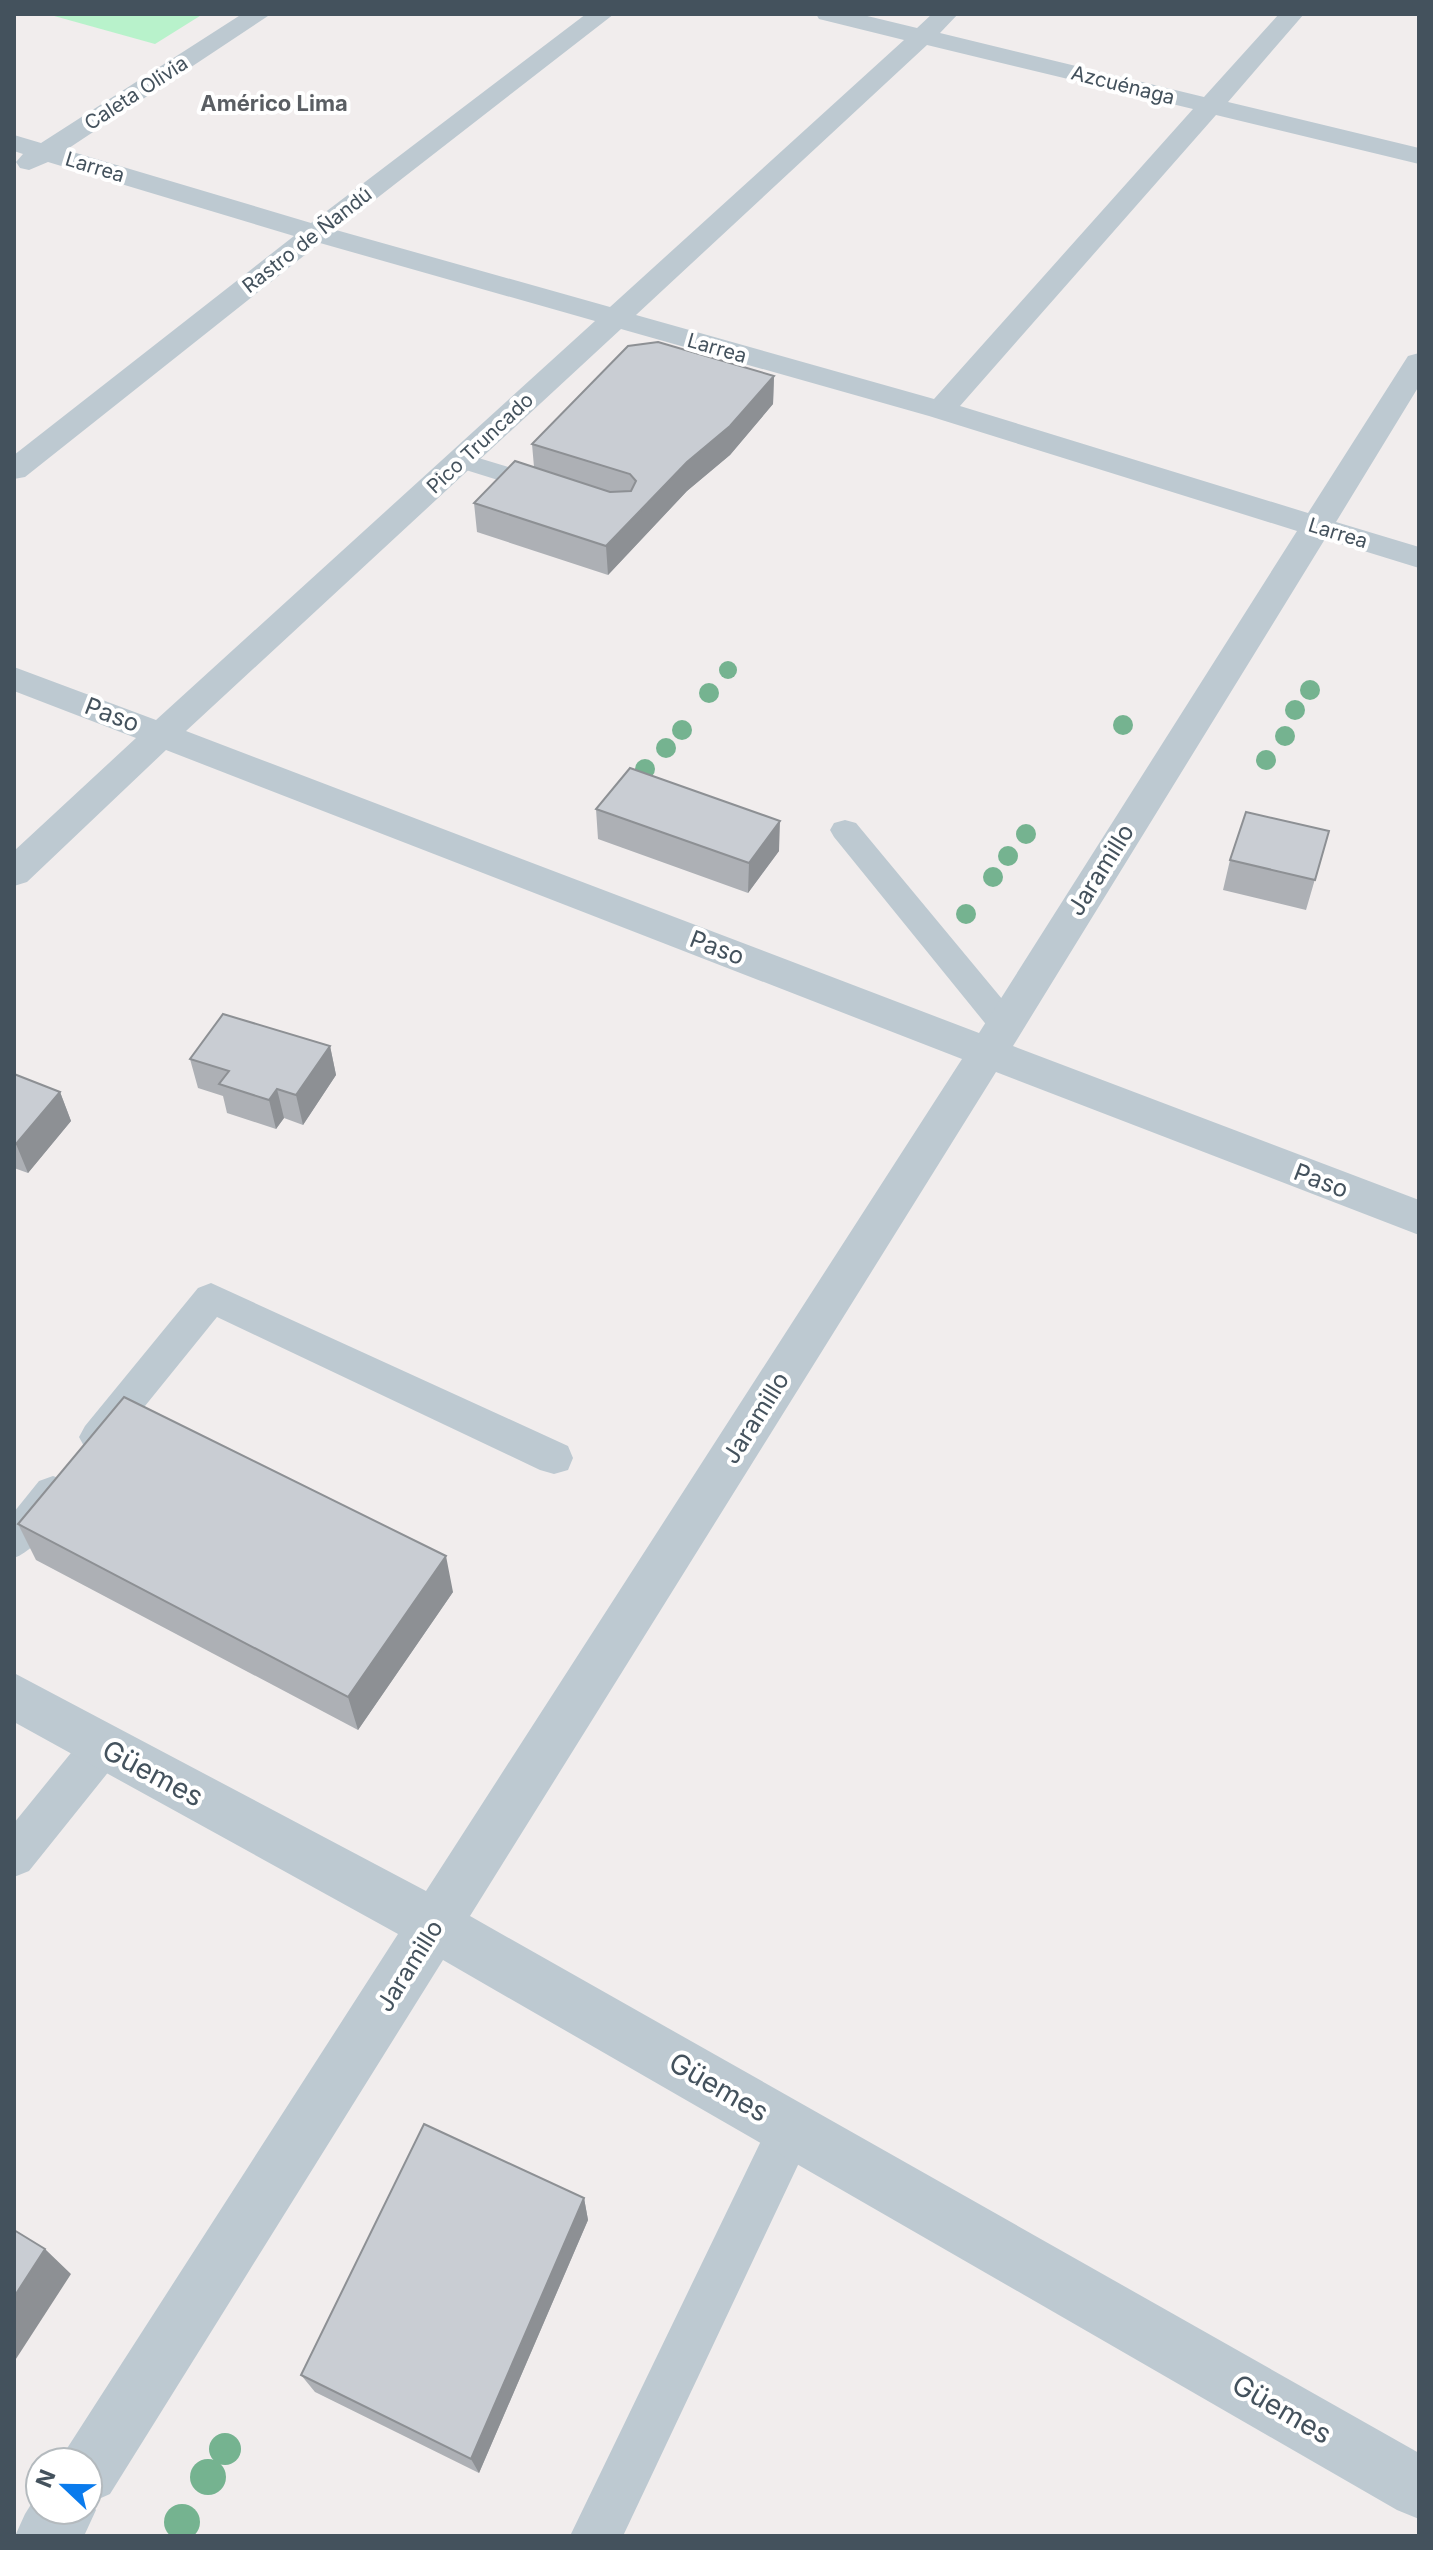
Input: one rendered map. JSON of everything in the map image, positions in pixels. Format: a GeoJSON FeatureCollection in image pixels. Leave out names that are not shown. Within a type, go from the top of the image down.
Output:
{"type":"FeatureCollection","features":[{"type":"Feature","properties":{"kind":"street","name":"Caleta Olivia"},"geometry":{"type":"LineString","coordinates":[[14,173],[259,14]]}},
{"type":"Feature","properties":{"kind":"street","name":"Rastro de Ñandú"},"geometry":{"type":"LineString","coordinates":[[14,470],[315,233],[602,14]]}},
{"type":"Feature","properties":{"kind":"street","name":"Azcuénaga"},"geometry":{"type":"LineString","coordinates":[[828,14],[1419,156]]}},
{"type":"Feature","properties":{"kind":"street","name":"Pico Truncado"},"geometry":{"type":"LineString","coordinates":[[14,873],[161,733],[462,461],[946,14]]}},
{"type":"Feature","properties":{"kind":"street"},"geometry":{"type":"LineString","coordinates":[[940,410],[1292,14]]}},
{"type":"Feature","properties":{"kind":"street","name":"Larrea"},"geometry":{"type":"LineString","coordinates":[[14,143],[315,233],[940,410],[1419,558]]}},
{"type":"Feature","properties":{"kind":"street","name":"Jaramillo"},"geometry":{"type":"LineString","coordinates":[[104,2447],[996,1039],[1419,362]]}},
{"type":"Feature","properties":{"kind":"street","name":"Paso"},"geometry":{"type":"LineString","coordinates":[[14,678],[996,1039],[1419,1218]]}},
{"type":"Feature","properties":{"kind":"street","name":"Güemes"},"geometry":{"type":"LineString","coordinates":[[14,1696],[436,1926],[1419,2488]]}},
{"type":"Feature","properties":{"kind":"lane"},"geometry":{"type":"LineString","coordinates":[[462,461],[578,498]]}},
{"type":"Feature","properties":{"kind":"lane"},"geometry":{"type":"LineString","coordinates":[[845,830],[996,1039]]}},
{"type":"Feature","properties":{"kind":"lane"},"geometry":{"type":"LineString","coordinates":[[14,1541],[211,1298],[554,1458]]}},
{"type":"Feature","properties":{"kind":"lane"},"geometry":{"type":"LineString","coordinates":[[14,1856],[103,1746]]}},
{"type":"Feature","properties":{"kind":"lane"},"geometry":{"type":"LineString","coordinates":[[596,2536],[792,2129]]}},
{"type":"Feature","properties":{"kind":"green space"},"geometry":{"type":"Polygon","coordinates":[[[47,14],[203,14],[155,44],[47,14]]]}},
{"type":"Feature","properties":{"kind":"building"},"geometry":{"type":"Polygon","coordinates":[[[658,342],[774,376],[730,426],[687,462],[606,546],[474,503],[515,461],[610,492],[631,491],[636,481],[630,474],[532,444],[628,346],[658,342]]]}},
{"type":"Feature","properties":{"kind":"building"},"geometry":{"type":"Polygon","coordinates":[[[630,768],[780,821],[749,863],[596,809],[630,768]]]}},
{"type":"Feature","properties":{"kind":"building"},"geometry":{"type":"Polygon","coordinates":[[[1246,812],[1329,831],[1315,880],[1230,860],[1246,812]]]}},
{"type":"Feature","properties":{"kind":"building"},"geometry":{"type":"Polygon","coordinates":[[[223,1014],[330,1046],[296,1095],[277,1089],[269,1100],[219,1084],[229,1071],[190,1059],[223,1014]]]}},
{"type":"Feature","properties":{"kind":"building"},"geometry":{"type":"Polygon","coordinates":[[[14,1074],[60,1092],[16,1144],[14,1143],[14,1074]]]}},
{"type":"Feature","properties":{"kind":"building"},"geometry":{"type":"Polygon","coordinates":[[[124,1397],[446,1556],[348,1697],[18,1524],[124,1397]]]}},
{"type":"Feature","properties":{"kind":"building"},"geometry":{"type":"Polygon","coordinates":[[[424,2124],[584,2198],[471,2459],[301,2375],[424,2124]]]}},
{"type":"Feature","properties":{"kind":"building"},"geometry":{"type":"Polygon","coordinates":[[[14,2230],[45,2249],[14,2297],[14,2230]]]}},
{"type":"Feature","properties":{"kind":"district","name":"Américo Lima"},"geometry":{"type":"Point","coordinates":[274,103]}}]}
